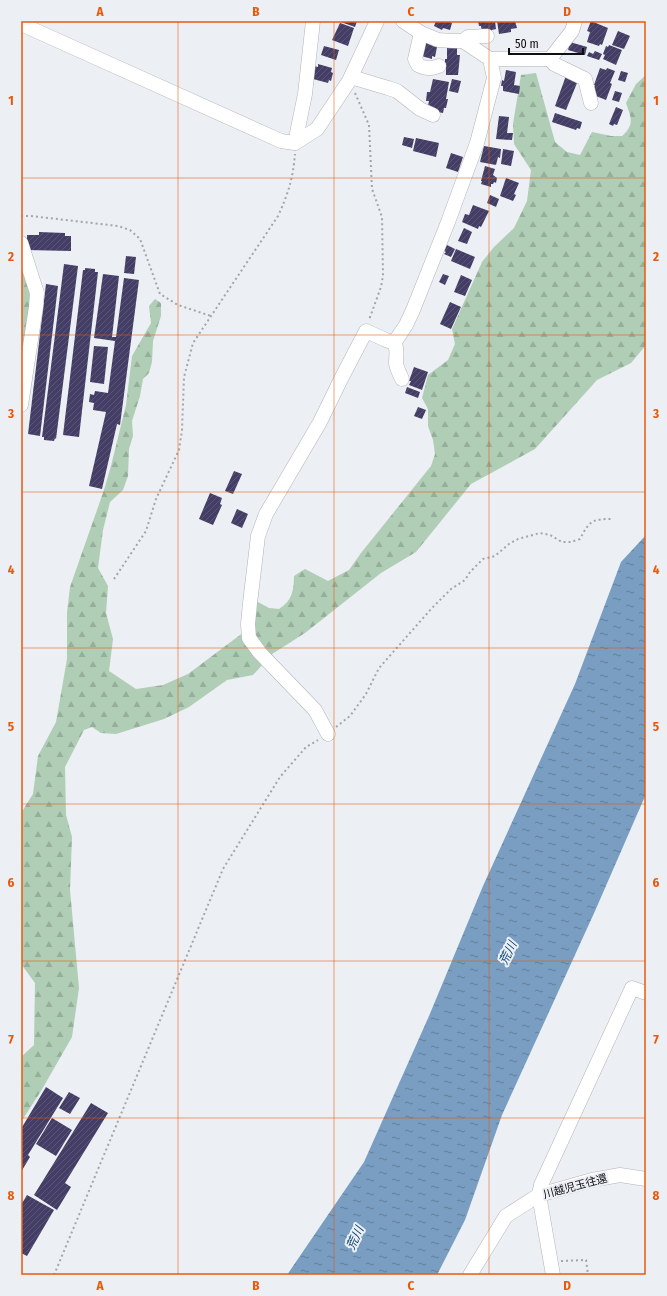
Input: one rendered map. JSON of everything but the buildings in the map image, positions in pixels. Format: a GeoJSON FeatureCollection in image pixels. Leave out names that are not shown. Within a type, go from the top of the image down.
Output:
{"type":"FeatureCollection","features":[{"type":"Feature","properties":{"kind":"street"},"geometry":{"type":"LineString","coordinates":[[296,143],[305,94],[313,21]]}},
{"type":"Feature","properties":{"kind":"street"},"geometry":{"type":"LineString","coordinates":[[21,23],[281,141],[296,143],[317,129],[350,79],[377,21]]}},
{"type":"Feature","properties":{"kind":"street"},"geometry":{"type":"LineString","coordinates":[[403,21],[421,33],[438,40],[463,41],[490,58],[550,59]]}},
{"type":"Feature","properties":{"kind":"street"},"geometry":{"type":"LineString","coordinates":[[550,59],[572,31],[575,21]]}},
{"type":"Feature","properties":{"kind":"street"},"geometry":{"type":"LineString","coordinates":[[421,33],[415,59],[418,65],[424,68],[432,69],[439,66]]}},
{"type":"Feature","properties":{"kind":"street"},"geometry":{"type":"LineString","coordinates":[[463,41],[468,37],[487,36]]}},
{"type":"Feature","properties":{"kind":"street"},"geometry":{"type":"LineString","coordinates":[[394,343],[414,310],[477,142],[494,78],[490,58]]}},
{"type":"Feature","properties":{"kind":"street"},"geometry":{"type":"LineString","coordinates":[[550,59],[554,64],[585,79],[591,104]]}},
{"type":"Feature","properties":{"kind":"street"},"geometry":{"type":"LineString","coordinates":[[350,79],[397,91],[420,109],[433,115]]}},
{"type":"Feature","properties":{"kind":"street"},"geometry":{"type":"LineString","coordinates":[[21,243],[37,293],[21,405]]}},
{"type":"Feature","properties":{"kind":"street"},"geometry":{"type":"LineString","coordinates":[[328,734],[315,710],[260,653],[249,638],[248,624],[258,536],[266,514],[320,422],[366,330],[394,343],[397,347],[396,361],[402,379]]}},
{"type":"Feature","properties":{"kind":"street"},"geometry":{"type":"LineString","coordinates":[[553,1275],[539,1195],[541,1185],[632,988],[646,993]]}},
{"type":"Feature","properties":{"kind":"street","name":"川越児玉往還"},"geometry":{"type":"LineString","coordinates":[[470,1275],[506,1216],[539,1195],[592,1180],[620,1175],[646,1179]]}},
{"type":"Feature","properties":{"kind":"path"},"geometry":{"type":"LineString","coordinates":[[350,79],[369,125],[372,189],[382,217],[383,276],[381,287],[372,307],[366,330]]}},
{"type":"Feature","properties":{"kind":"path"},"geometry":{"type":"LineString","coordinates":[[114,579],[146,531],[156,500],[179,450],[182,430],[184,377],[193,343],[278,216],[287,196],[293,174],[296,143]]}},
{"type":"Feature","properties":{"kind":"path"},"geometry":{"type":"LineString","coordinates":[[21,216],[118,226],[130,230],[140,239],[160,294],[178,305],[211,316]]}},
{"type":"Feature","properties":{"kind":"path"},"geometry":{"type":"LineString","coordinates":[[54,1275],[223,869],[280,777],[306,747],[328,734],[350,716],[366,694],[379,668],[431,609],[451,589],[465,580],[470,572],[483,560],[495,556],[509,544],[518,539],[540,533],[550,534],[562,542],[571,542],[580,539],[587,526],[596,519],[613,519]]}},
{"type":"Feature","properties":{"kind":"path"},"geometry":{"type":"LineString","coordinates":[[550,1261],[586,1260],[588,1275]]}},
{"type":"Feature","properties":{"kind":"green space"},"geometry":{"type":"Polygon","coordinates":[[[536,73],[555,142],[567,152],[580,155],[592,132],[611,136],[622,136],[626,132],[631,121],[626,103],[636,84],[646,75],[646,345],[631,363],[597,380],[535,449],[471,484],[416,552],[381,573],[305,633],[272,654],[253,675],[227,680],[189,707],[164,719],[116,734],[101,733],[92,727],[84,730],[65,767],[66,815],[72,837],[70,890],[79,988],[72,1037],[41,1091],[21,1122],[21,1057],[34,1045],[35,983],[21,964],[21,813],[33,794],[38,756],[56,722],[67,659],[67,612],[70,587],[111,466],[126,405],[132,356],[151,323],[149,306],[155,299],[161,303],[161,316],[153,341],[152,362],[149,373],[143,379],[140,396],[132,421],[133,436],[129,449],[128,476],[123,490],[110,502],[103,530],[98,568],[108,586],[106,613],[113,639],[109,671],[136,689],[163,685],[188,674],[253,626],[256,601],[269,608],[279,609],[283,606],[291,595],[294,576],[305,569],[328,581],[349,570],[431,466],[435,454],[433,440],[428,426],[428,409],[422,398],[428,375],[448,360],[455,344],[452,329],[482,262],[494,247],[514,228],[527,201],[531,170],[514,144],[513,124],[521,75],[536,73]]]}},
{"type":"Feature","properties":{"kind":"green space"},"geometry":{"type":"Polygon","coordinates":[[[21,262],[31,299],[21,373],[21,262]]]}},
{"type":"Feature","properties":{"kind":"water","name":"荒川"},"geometry":{"type":"Polygon","coordinates":[[[646,535],[646,794],[595,911],[502,1115],[465,1220],[437,1275],[287,1275],[364,1162],[429,1016],[483,886],[575,684],[621,562],[646,535]]]}}]}
